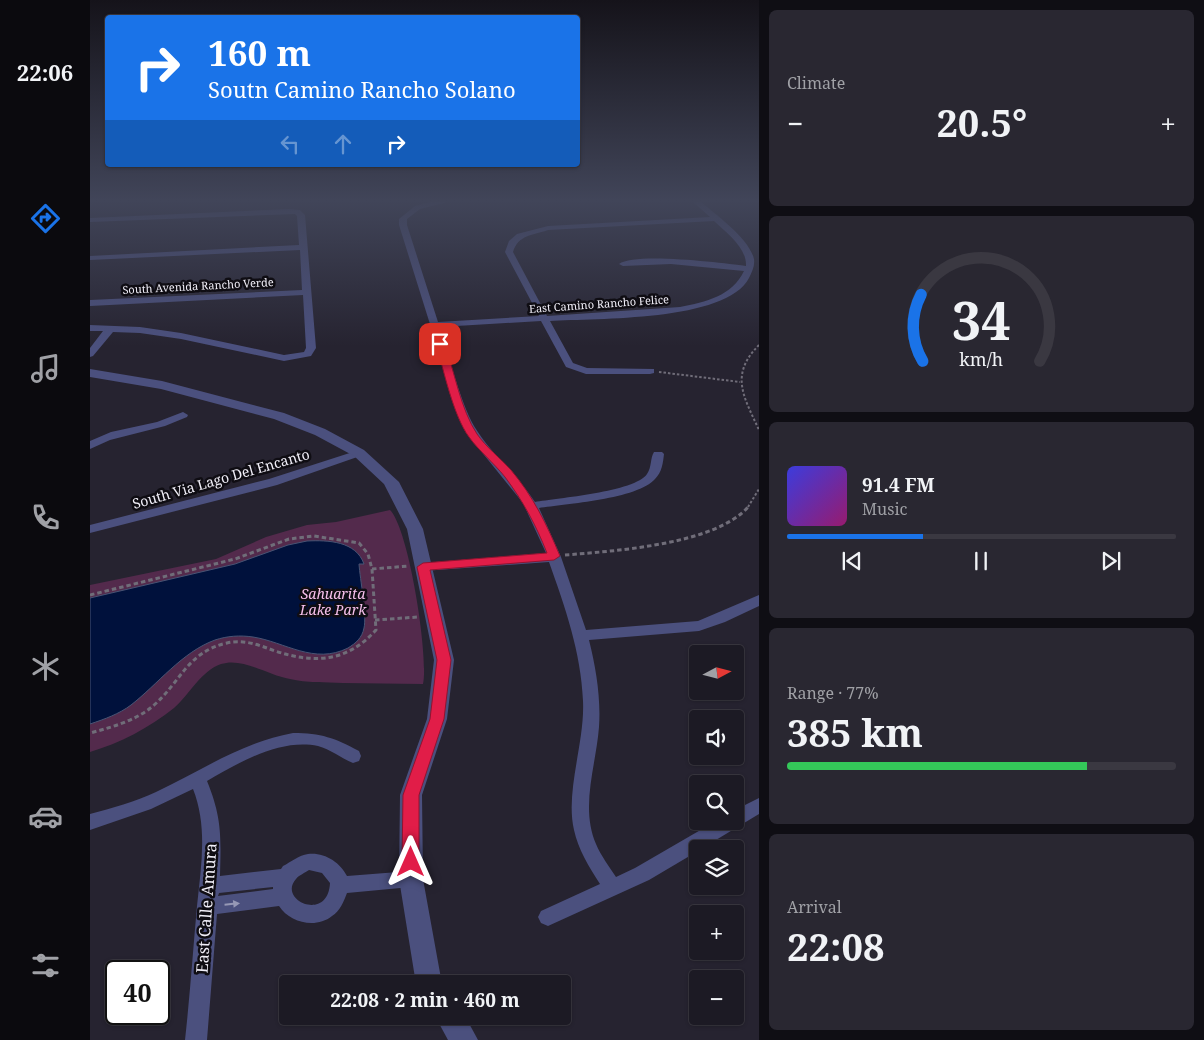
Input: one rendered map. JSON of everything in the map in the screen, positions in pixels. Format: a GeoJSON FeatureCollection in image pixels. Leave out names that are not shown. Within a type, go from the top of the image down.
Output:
{"type":"FeatureCollection","features":[{"type":"Feature","properties":{"kind":"street"},"geometry":{"type":"LineString","coordinates":[[90,258],[270,250]]}},
{"type":"Feature","properties":{"kind":"street"},"geometry":{"type":"LineString","coordinates":[[90,328],[111,328],[181,336],[284,358],[301,357],[308,354],[311,348],[303,250]]}},
{"type":"Feature","properties":{"kind":"street"},"geometry":{"type":"LineString","coordinates":[[412,250],[464,417],[473,435],[508,473],[531,506],[542,526],[554,556],[580,636],[589,681],[591,736],[580,795],[582,827],[590,854],[613,888]]}},
{"type":"Feature","properties":{"kind":"street"},"geometry":{"type":"LineString","coordinates":[[510,250],[509,252],[569,364],[576,369],[586,371],[650,371]]}},
{"type":"Feature","properties":{"kind":"street"},"geometry":{"type":"LineString","coordinates":[[623,264],[645,261],[696,263],[749,269],[750,258],[745,250]]}},
{"type":"Feature","properties":{"kind":"street","name":"East Camino Rancho Felice"},"geometry":{"type":"LineString","coordinates":[[435,325],[641,314],[692,308],[731,292],[744,282],[749,269]]}},
{"type":"Feature","properties":{"kind":"street","name":"South Avenida Rancho Verde"},"geometry":{"type":"LineString","coordinates":[[90,303],[307,292]]}},
{"type":"Feature","properties":{"kind":"street"},"geometry":{"type":"LineString","coordinates":[[692,308],[702,315]]}},
{"type":"Feature","properties":{"kind":"street"},"geometry":{"type":"LineString","coordinates":[[90,354],[111,328]]}},
{"type":"Feature","properties":{"kind":"street"},"geometry":{"type":"LineString","coordinates":[[90,372],[162,385],[279,416],[320,432],[359,453],[391,482],[415,529],[444,660],[437,719],[411,795],[411,879],[427,975]]}},
{"type":"Feature","properties":{"kind":"street"},"geometry":{"type":"LineString","coordinates":[[90,446],[113,431],[163,424],[182,415]]}},
{"type":"Feature","properties":{"kind":"street","name":"South Via Lago Del Encanto"},"geometry":{"type":"LineString","coordinates":[[90,529],[273,482],[359,453]]}},
{"type":"Feature","properties":{"kind":"street"},"geometry":{"type":"LineString","coordinates":[[531,506],[630,488],[649,479],[656,469],[658,454]]}},
{"type":"Feature","properties":{"kind":"street"},"geometry":{"type":"LineString","coordinates":[[423,566],[554,556]]}},
{"type":"Feature","properties":{"kind":"street"},"geometry":{"type":"LineString","coordinates":[[580,636],[698,626],[720,619],[759,600]]}},
{"type":"Feature","properties":{"kind":"street"},"geometry":{"type":"LineString","coordinates":[[90,822],[161,797],[246,752],[280,741],[315,739],[332,744],[353,756]]}},
{"type":"Feature","properties":{"kind":"street","name":"East Calle Amura"},"geometry":{"type":"LineString","coordinates":[[196,1040],[210,886],[212,828],[208,804],[198,779]]}},
{"type":"Feature","properties":{"kind":"street"},"geometry":{"type":"LineString","coordinates":[[744,814],[759,805]]}},
{"type":"Feature","properties":{"kind":"street"},"geometry":{"type":"LineString","coordinates":[[548,917],[642,874],[717,830]]}},
{"type":"Feature","properties":{"kind":"street"},"geometry":{"type":"LineString","coordinates":[[316,862],[325,864],[332,869],[340,885],[334,901],[319,912],[301,913],[292,910],[286,904],[283,897],[282,888],[286,877],[297,866],[316,862]]}},
{"type":"Feature","properties":{"kind":"street"},"geometry":{"type":"LineString","coordinates":[[210,886],[286,877]]}},
{"type":"Feature","properties":{"kind":"street"},"geometry":{"type":"LineString","coordinates":[[340,885],[411,879]]}},
{"type":"Feature","properties":{"kind":"street"},"geometry":{"type":"LineString","coordinates":[[207,906],[283,897]]}},
{"type":"Feature","properties":{"kind":"street"},"geometry":{"type":"LineString","coordinates":[[455,1025],[464,1040]]}},
{"type":"Feature","properties":{"kind":"path"},"geometry":{"type":"LineString","coordinates":[[759,345],[749,355],[740,382],[746,402],[759,430]]}},
{"type":"Feature","properties":{"kind":"path"},"geometry":{"type":"LineString","coordinates":[[650,371],[740,382]]}},
{"type":"Feature","properties":{"kind":"path"},"geometry":{"type":"LineString","coordinates":[[554,556],[666,544],[705,532],[729,522],[749,507],[759,489]]}},
{"type":"Feature","properties":{"kind":"path"},"geometry":{"type":"LineString","coordinates":[[90,594],[235,559],[302,536],[314,536],[359,543],[368,554],[372,569],[376,630],[357,649],[342,656],[329,658],[283,654],[260,643],[243,641],[218,644],[191,659],[157,702],[132,719],[90,732]]}},
{"type":"Feature","properties":{"kind":"path"},"geometry":{"type":"LineString","coordinates":[[372,569],[423,566]]}},
{"type":"Feature","properties":{"kind":"path"},"geometry":{"type":"LineString","coordinates":[[375,620],[434,615]]}},
{"type":"Feature","properties":{"kind":"green space","name":"Sahuarita Lake Park"},"geometry":{"type":"Polygon","coordinates":[[[390,510],[397,522],[404,542],[416,594],[423,649],[423,684],[303,681],[281,677],[246,665],[229,662],[214,667],[207,672],[180,703],[155,722],[123,739],[90,752],[90,585],[216,559],[266,537],[307,525],[336,522],[390,510]]]}},
{"type":"Feature","properties":{"kind":"water"},"geometry":{"type":"Polygon","coordinates":[[[307,541],[324,541],[348,546],[360,556],[364,564],[359,564],[365,622],[362,635],[356,642],[348,648],[335,653],[323,654],[300,651],[253,637],[234,636],[215,640],[203,645],[181,660],[141,697],[126,708],[112,716],[90,724],[90,598],[235,564],[288,545],[307,541]]]}},
{"type":"Feature","properties":{"kind":"route"},"geometry":{"type":"LineString","coordinates":[[411,862],[411,795],[437,719],[444,660],[423,567],[554,556],[542,526],[522,491],[473,435],[464,417],[440,344]]}}]}
